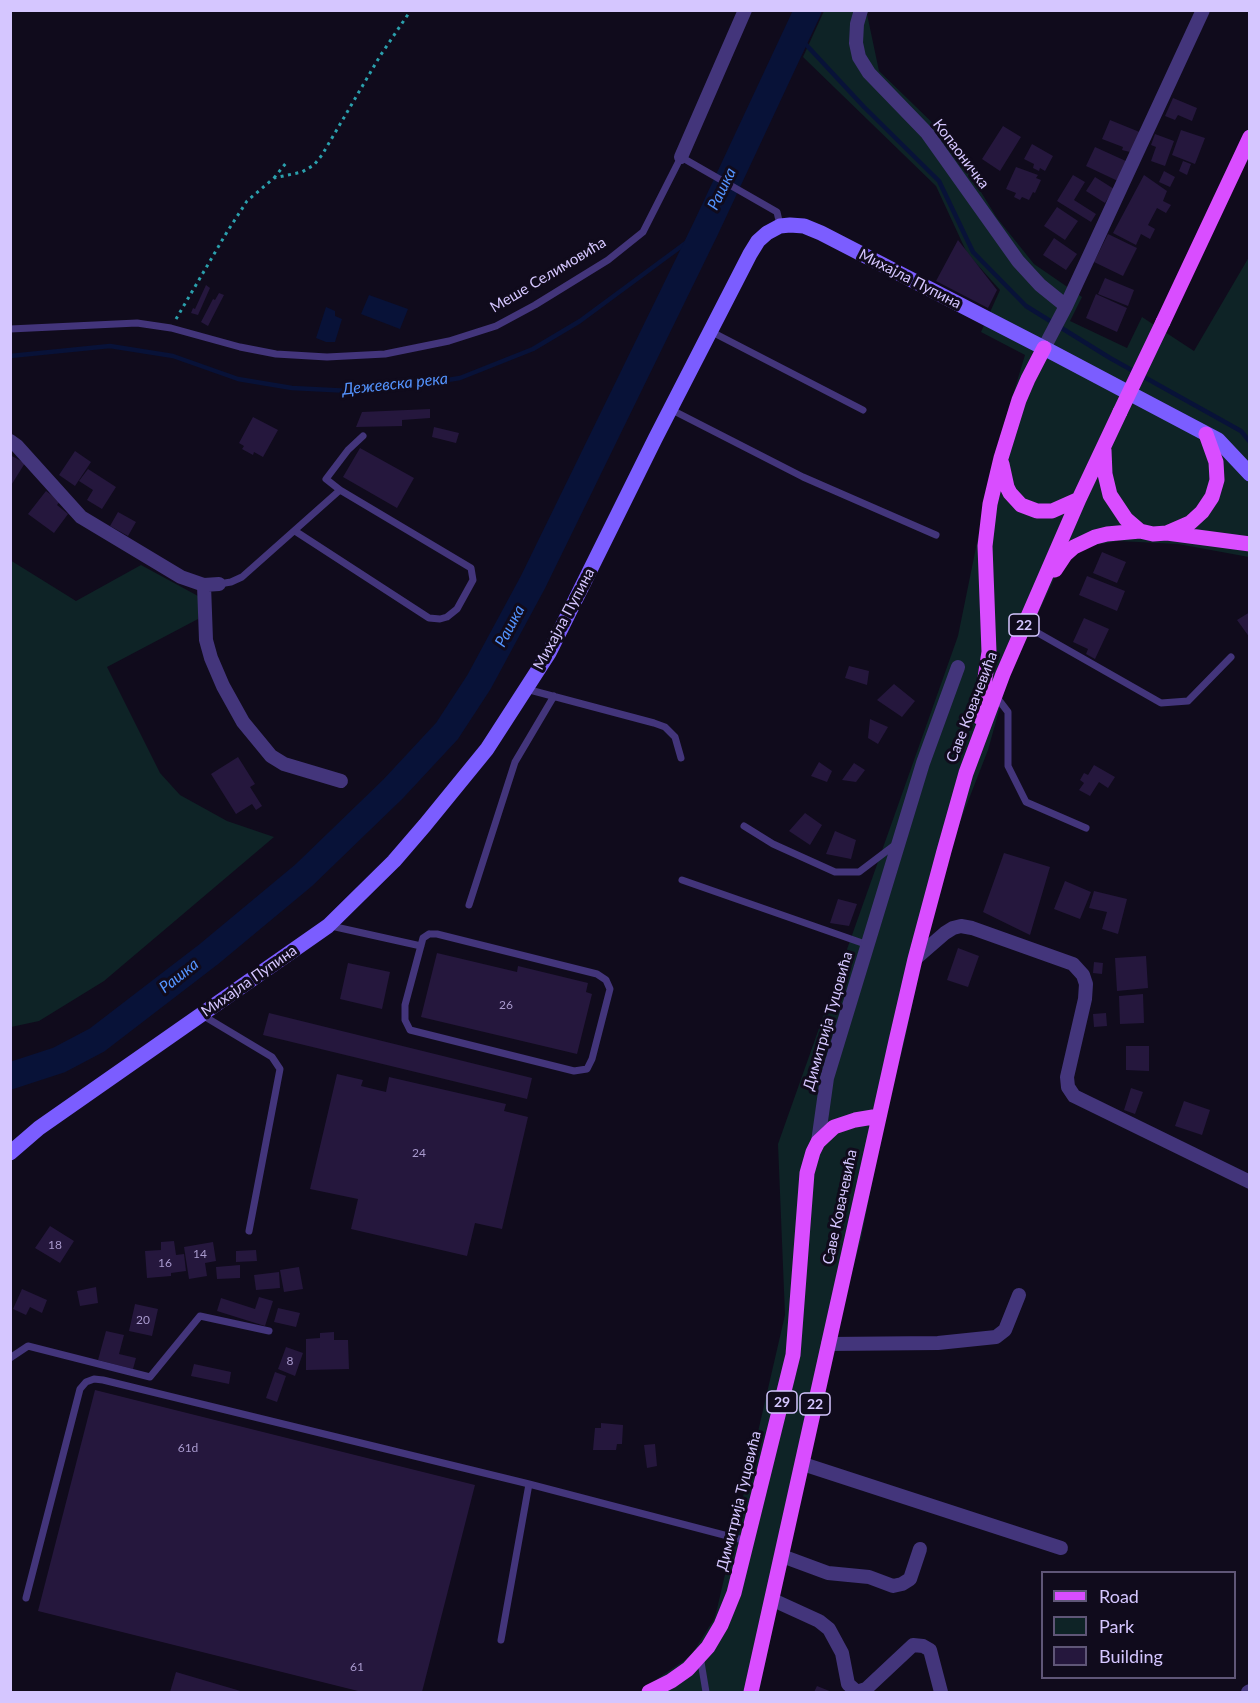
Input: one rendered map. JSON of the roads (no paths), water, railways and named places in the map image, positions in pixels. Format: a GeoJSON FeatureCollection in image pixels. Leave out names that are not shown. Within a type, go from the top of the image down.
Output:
{"type":"FeatureCollection","features":[{"type":"Feature","properties":{"kind":"main road","name":"Саве Ковачевића"},"geometry":{"type":"LineString","coordinates":[[751,1692],[915,959],[974,752],[1024,625],[1079,499],[1250,137]]}},
{"type":"Feature","properties":{"kind":"main road"},"geometry":{"type":"LineString","coordinates":[[974,752],[989,652],[985,562],[990,504],[1019,400],[1044,348]]}},
{"type":"Feature","properties":{"kind":"main road"},"geometry":{"type":"LineString","coordinates":[[1167,533],[1190,523],[1202,512],[1212,497],[1217,480],[1216,462],[1206,434]]}},
{"type":"Feature","properties":{"kind":"main road"},"geometry":{"type":"LineString","coordinates":[[1105,445],[1104,464],[1110,495],[1126,519],[1140,531]]}},
{"type":"Feature","properties":{"kind":"main road"},"geometry":{"type":"LineString","coordinates":[[1001,458],[1006,487],[1021,505],[1037,511],[1052,511],[1079,499]]}},
{"type":"Feature","properties":{"kind":"main road"},"geometry":{"type":"LineString","coordinates":[[1036,597],[1065,555],[1074,547],[1101,535],[1140,531],[1250,544]]}},
{"type":"Feature","properties":{"kind":"main road"},"geometry":{"type":"LineString","coordinates":[[818,1142],[825,1134],[844,1122],[879,1116]]}},
{"type":"Feature","properties":{"kind":"main road","name":"Димитрија Туцовића"},"geometry":{"type":"LineString","coordinates":[[649,1692],[671,1682],[688,1670],[715,1637],[727,1612],[748,1541],[793,1355],[800,1290],[807,1173],[818,1142]]}},
{"type":"Feature","properties":{"kind":"street","name":"Меше Селимовића"},"geometry":{"type":"LineString","coordinates":[[681,157],[746,10]]}},
{"type":"Feature","properties":{"kind":"street","name":"Копаоничка"},"geometry":{"type":"LineString","coordinates":[[861,10],[857,24],[856,43],[868,73],[927,133],[1018,261],[1040,285],[1066,306]]}},
{"type":"Feature","properties":{"kind":"street"},"geometry":{"type":"LineString","coordinates":[[1044,348],[1066,306],[1203,10]]}},
{"type":"Feature","properties":{"kind":"street","name":"Михајла Пупина"},"geometry":{"type":"LineString","coordinates":[[10,1153],[39,1128],[328,926],[394,861],[425,825],[487,748],[549,653],[710,331],[750,254],[767,233],[780,226],[804,226],[821,233],[1206,434],[1223,444],[1250,474]]}},
{"type":"Feature","properties":{"kind":"street"},"geometry":{"type":"LineString","coordinates":[[10,441],[81,517],[182,577],[204,585],[219,584]]}},
{"type":"Feature","properties":{"kind":"street"},"geometry":{"type":"LineString","coordinates":[[204,585],[206,640],[211,658],[243,722],[271,756],[284,764],[341,781]]}},
{"type":"Feature","properties":{"kind":"street","name":"Димитрија Туцовића"},"geometry":{"type":"LineString","coordinates":[[818,1142],[827,1078],[923,763],[958,667]]}},
{"type":"Feature","properties":{"kind":"street"},"geometry":{"type":"LineString","coordinates":[[915,959],[945,933],[961,926],[1073,964],[1083,975],[1086,984],[1085,999],[1067,1077],[1068,1087],[1074,1096],[1250,1182]]}},
{"type":"Feature","properties":{"kind":"street"},"geometry":{"type":"LineString","coordinates":[[828,1344],[938,1343],[996,1337],[1005,1330],[1019,1295]]}},
{"type":"Feature","properties":{"kind":"street"},"geometry":{"type":"LineString","coordinates":[[803,1464],[1061,1548]]}},
{"type":"Feature","properties":{"kind":"street"},"geometry":{"type":"LineString","coordinates":[[782,1557],[828,1573],[869,1577],[893,1586],[909,1579],[920,1549]]}},
{"type":"Feature","properties":{"kind":"street"},"geometry":{"type":"LineString","coordinates":[[772,1600],[819,1621],[829,1629],[842,1653],[848,1684],[857,1692],[866,1689],[913,1645],[930,1650],[941,1692]]}},
{"type":"Feature","properties":{"kind":"lane"},"geometry":{"type":"LineString","coordinates":[[681,157],[777,212],[780,226]]}},
{"type":"Feature","properties":{"kind":"lane","name":"Меше Селимовића"},"geometry":{"type":"LineString","coordinates":[[10,329],[126,323],[171,328],[219,342],[276,354],[327,357],[385,354],[448,341],[496,326],[608,260],[643,232],[681,157]]}},
{"type":"Feature","properties":{"kind":"lane"},"geometry":{"type":"LineString","coordinates":[[710,331],[863,410]]}},
{"type":"Feature","properties":{"kind":"lane"},"geometry":{"type":"LineString","coordinates":[[670,409],[803,477],[936,534]]}},
{"type":"Feature","properties":{"kind":"lane"},"geometry":{"type":"LineString","coordinates":[[295,531],[429,618],[447,617],[458,609],[473,580],[471,568],[340,490],[326,479],[348,450],[363,436]]}},
{"type":"Feature","properties":{"kind":"lane"},"geometry":{"type":"LineString","coordinates":[[219,584],[242,577],[340,490]]}},
{"type":"Feature","properties":{"kind":"lane"},"geometry":{"type":"LineString","coordinates":[[1024,625],[1161,703],[1188,701],[1231,657]]}},
{"type":"Feature","properties":{"kind":"lane"},"geometry":{"type":"LineString","coordinates":[[526,689],[665,727],[675,737],[681,758]]}},
{"type":"Feature","properties":{"kind":"lane"},"geometry":{"type":"LineString","coordinates":[[995,695],[1008,712],[1008,766],[1026,802],[1086,828]]}},
{"type":"Feature","properties":{"kind":"lane"},"geometry":{"type":"LineString","coordinates":[[469,905],[515,762],[554,696]]}},
{"type":"Feature","properties":{"kind":"lane"},"geometry":{"type":"LineString","coordinates":[[744,826],[773,844],[836,872],[859,872],[898,843]]}},
{"type":"Feature","properties":{"kind":"lane","name":"Димитрија Туцовића"},"geometry":{"type":"LineString","coordinates":[[682,880],[868,945]]}},
{"type":"Feature","properties":{"kind":"lane"},"geometry":{"type":"LineString","coordinates":[[328,926],[421,946]]}},
{"type":"Feature","properties":{"kind":"lane"},"geometry":{"type":"LineString","coordinates":[[429,934],[437,934],[597,974],[606,981],[610,989],[592,1059],[587,1069],[574,1071],[410,1030],[405,1020],[405,1005],[421,946],[423,938],[429,934]]}},
{"type":"Feature","properties":{"kind":"lane"},"geometry":{"type":"LineString","coordinates":[[201,1014],[272,1057],[280,1069],[249,1231]]}},
{"type":"Feature","properties":{"kind":"lane"},"geometry":{"type":"LineString","coordinates":[[10,1358],[28,1346],[150,1377],[200,1316],[269,1331]]}},
{"type":"Feature","properties":{"kind":"lane"},"geometry":{"type":"LineString","coordinates":[[26,1598],[80,1389],[86,1382],[94,1380],[103,1380],[748,1541]]}},
{"type":"Feature","properties":{"kind":"lane"},"geometry":{"type":"LineString","coordinates":[[501,1640],[529,1485]]}},
{"type":"Feature","properties":{"kind":"lane"},"geometry":{"type":"LineString","coordinates":[[700,1656],[706,1692]]}},
{"type":"Feature","properties":{"kind":"water"},"geometry":{"type":"Polygon","coordinates":[[[369,295],[408,309],[400,329],[361,314],[369,295]]]}},
{"type":"Feature","properties":{"kind":"water"},"geometry":{"type":"Polygon","coordinates":[[[326,307],[335,311],[335,316],[342,319],[335,342],[326,342],[316,338],[326,307]]]}},
{"type":"Feature","properties":{"kind":"waterway","name":"Рашка"},"geometry":{"type":"LineString","coordinates":[[10,1076],[59,1060],[97,1040],[209,954],[304,875],[393,789],[447,731],[479,682],[533,582],[706,228],[808,10]]}},
{"type":"Feature","properties":{"kind":"waterway"},"geometry":{"type":"LineString","coordinates":[[798,36],[864,107],[939,181],[973,252],[1026,306],[1110,358],[1241,431],[1250,442]]}},
{"type":"Feature","properties":{"kind":"waterway","name":"Дежевска река"},"geometry":{"type":"LineString","coordinates":[[10,356],[110,346],[173,356],[238,379],[292,388],[351,391],[460,378],[533,349],[580,321],[706,228]]}}]}
